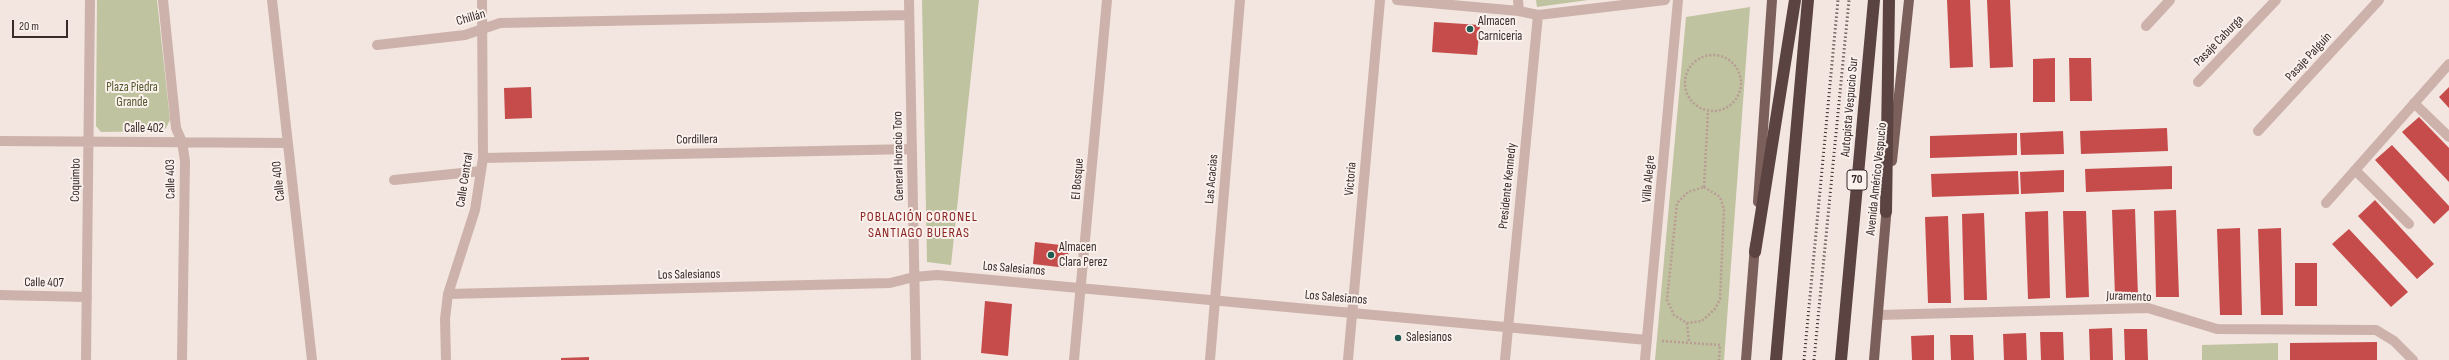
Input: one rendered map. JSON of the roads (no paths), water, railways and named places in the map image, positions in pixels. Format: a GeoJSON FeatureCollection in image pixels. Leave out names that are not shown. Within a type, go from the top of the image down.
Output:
{"type":"FeatureCollection","features":[{"type":"Feature","properties":{"kind":"highway"},"geometry":{"type":"LineString","coordinates":[[1755,252],[1795,0]]}},
{"type":"Feature","properties":{"kind":"highway"},"geometry":{"type":"LineString","coordinates":[[1776,360],[1808,0]]}},
{"type":"Feature","properties":{"kind":"highway","name":"Autopista Vespucio Sur"},"geometry":{"type":"LineString","coordinates":[[1841,360],[1874,0]]}},
{"type":"Feature","properties":{"kind":"highway"},"geometry":{"type":"LineString","coordinates":[[1886,212],[1890,0]]}},
{"type":"Feature","properties":{"kind":"main road"},"geometry":{"type":"LineString","coordinates":[[1746,360],[1772,0]]}},
{"type":"Feature","properties":{"kind":"main road","name":"Avenida Américo Vespucio"},"geometry":{"type":"LineString","coordinates":[[1874,360],[1886,212],[1909,0]]}},
{"type":"Feature","properties":{"kind":"street","name":"Coquimbo"},"geometry":{"type":"LineString","coordinates":[[86,360],[90,142],[90,0]]}},
{"type":"Feature","properties":{"kind":"street","name":"Calle 403"},"geometry":{"type":"LineString","coordinates":[[163,0],[176,128],[182,142],[185,161],[182,360]]}},
{"type":"Feature","properties":{"kind":"street","name":"Calle 400"},"geometry":{"type":"LineString","coordinates":[[272,0],[312,360]]}},
{"type":"Feature","properties":{"kind":"street","name":"Calle Central"},"geometry":{"type":"LineString","coordinates":[[446,360],[445,319],[448,294],[474,210],[483,158],[482,0]]}},
{"type":"Feature","properties":{"kind":"street","name":"General Horacio Toro"},"geometry":{"type":"LineString","coordinates":[[909,0],[916,360]]}},
{"type":"Feature","properties":{"kind":"street","name":"El Bosque"},"geometry":{"type":"LineString","coordinates":[[1074,360],[1108,0]]}},
{"type":"Feature","properties":{"kind":"street","name":"Las Acacias"},"geometry":{"type":"LineString","coordinates":[[1210,360],[1240,0]]}},
{"type":"Feature","properties":{"kind":"street","name":"Victoria"},"geometry":{"type":"LineString","coordinates":[[1348,360],[1380,0]]}},
{"type":"Feature","properties":{"kind":"street"},"geometry":{"type":"LineString","coordinates":[[1397,0],[1519,11],[1538,15],[1665,0]]}},
{"type":"Feature","properties":{"kind":"street"},"geometry":{"type":"LineString","coordinates":[[1518,0],[1519,11]]}},
{"type":"Feature","properties":{"kind":"street","name":"Villa Alegre"},"geometry":{"type":"LineString","coordinates":[[1645,360],[1678,0]]}},
{"type":"Feature","properties":{"kind":"street"},"geometry":{"type":"LineString","coordinates":[[2146,26],[2170,0]]}},
{"type":"Feature","properties":{"kind":"street","name":"Pasaje Caburga"},"geometry":{"type":"LineString","coordinates":[[2198,82],[2276,0]]}},
{"type":"Feature","properties":{"kind":"street","name":"Pasaje Palguín"},"geometry":{"type":"LineString","coordinates":[[2258,132],[2379,0]]}},
{"type":"Feature","properties":{"kind":"street","name":"Chillán"},"geometry":{"type":"LineString","coordinates":[[377,45],[465,35],[500,23],[909,14]]}},
{"type":"Feature","properties":{"kind":"street","name":"Presidente Kennedy"},"geometry":{"type":"LineString","coordinates":[[1505,360],[1538,15]]}},
{"type":"Feature","properties":{"kind":"street"},"geometry":{"type":"LineString","coordinates":[[2326,203],[2449,64]]}},
{"type":"Feature","properties":{"kind":"street"},"geometry":{"type":"LineString","coordinates":[[2414,103],[2449,137]]}},
{"type":"Feature","properties":{"kind":"street","name":"Calle 402"},"geometry":{"type":"LineString","coordinates":[[0,141],[288,143]]}},
{"type":"Feature","properties":{"kind":"street","name":"Cordillera"},"geometry":{"type":"LineString","coordinates":[[483,158],[912,149]]}},
{"type":"Feature","properties":{"kind":"street"},"geometry":{"type":"LineString","coordinates":[[2355,170],[2409,224]]}},
{"type":"Feature","properties":{"kind":"street"},"geometry":{"type":"LineString","coordinates":[[394,180],[481,171]]}},
{"type":"Feature","properties":{"kind":"street","name":"Los Salesianos"},"geometry":{"type":"LineString","coordinates":[[448,294],[890,283],[914,276],[937,275],[1647,340]]}},
{"type":"Feature","properties":{"kind":"street","name":"Calle 407"},"geometry":{"type":"LineString","coordinates":[[0,295],[87,297]]}},
{"type":"Feature","properties":{"kind":"street","name":"Juramento"},"geometry":{"type":"LineString","coordinates":[[1878,315],[2148,308],[2217,329],[2376,330],[2394,341],[2413,360]]}},
{"type":"Feature","properties":{"kind":"railway"},"geometry":{"type":"LineString","coordinates":[[1804,360],[1838,0]]}},
{"type":"Feature","properties":{"kind":"railway"},"geometry":{"type":"LineString","coordinates":[[1814,360],[1849,0]]}},
{"type":"Feature","properties":{"kind":"place","name":"Almacen Carniceria"},"geometry":{"type":"Point","coordinates":[1470,29]}},
{"type":"Feature","properties":{"kind":"place","name":"Almacen Clara Perez"},"geometry":{"type":"Point","coordinates":[1051,255]}},
{"type":"Feature","properties":{"kind":"place","name":"Salesianos"},"geometry":{"type":"Point","coordinates":[1398,338]}},
{"type":"Feature","properties":{"kind":"district","name":"POBLACIÓN CORONEL SANTIAGO BUERAS"},"geometry":{"type":"Point","coordinates":[919,226]}},
{"type":"Feature","properties":{"kind":"park label","name":"Plaza Piedra Grande"},"geometry":{"type":"Point","coordinates":[132,96]}}]}
